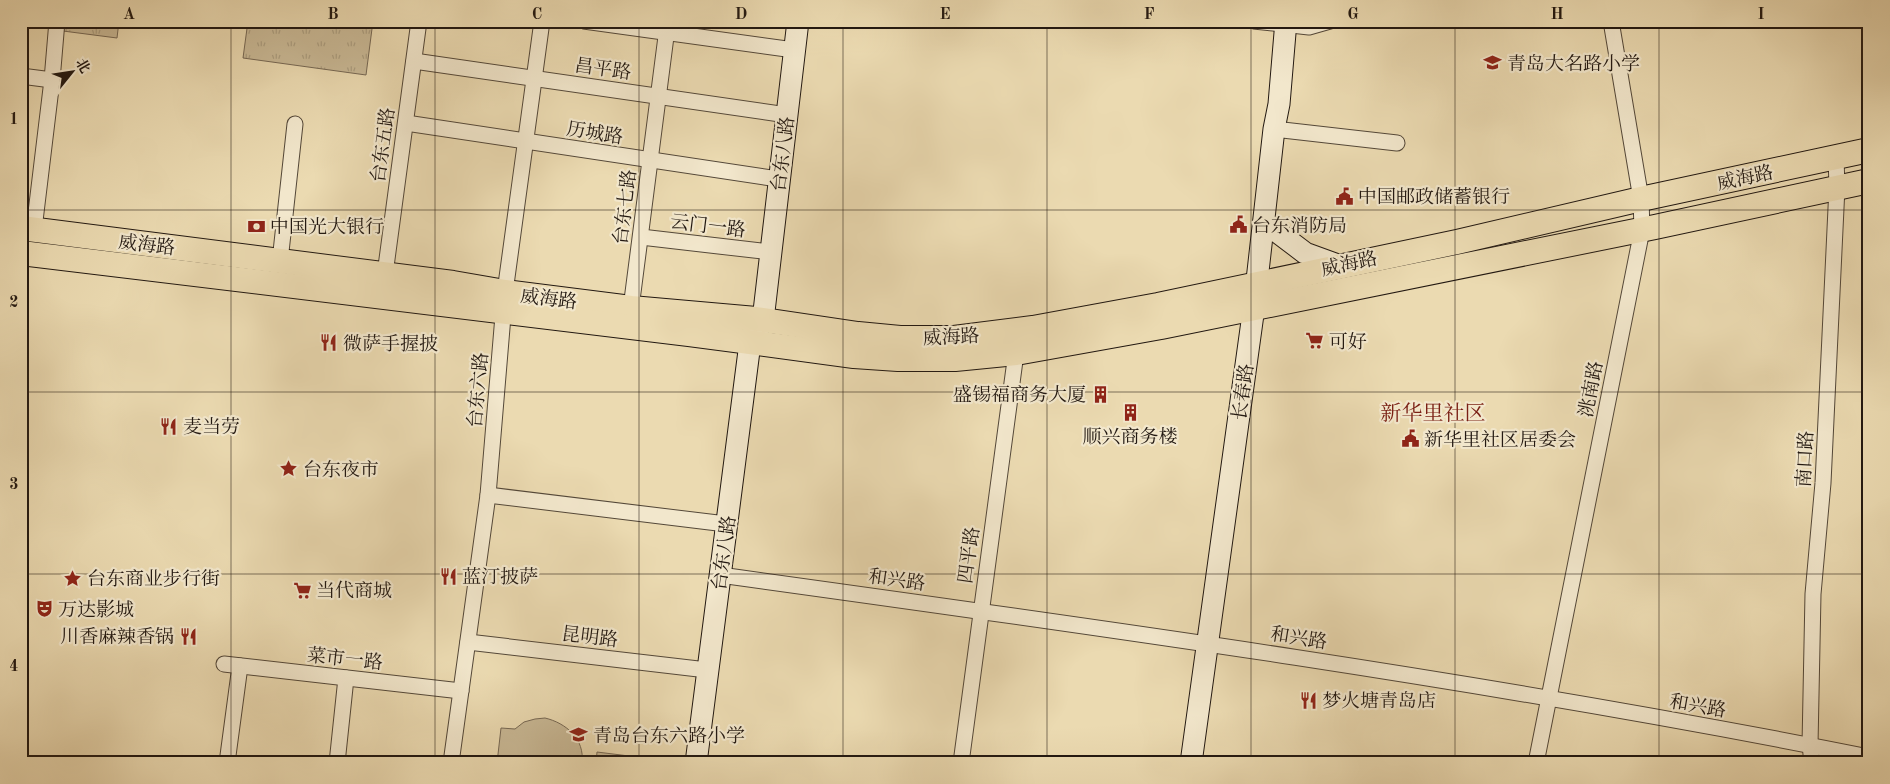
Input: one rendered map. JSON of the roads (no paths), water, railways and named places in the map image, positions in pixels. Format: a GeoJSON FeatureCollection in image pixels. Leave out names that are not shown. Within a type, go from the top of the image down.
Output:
{"type":"FeatureCollection","features":[{"type":"Feature","properties":{"kind":"main road","name":"台东八路"},"geometry":{"type":"LineString","coordinates":[[792,21],[792,49]]}},
{"type":"Feature","properties":{"kind":"main road","name":"台东八路"},"geometry":{"type":"LineString","coordinates":[[696,763],[750,342],[759,320],[775,179],[792,49],[798,21]]}},
{"type":"Feature","properties":{"kind":"main road","name":"长春路"},"geometry":{"type":"LineString","coordinates":[[1191,763],[1254,307],[1274,129],[1279,104],[1286,23]]}},
{"type":"Feature","properties":{"kind":"main road","name":"威海路"},"geometry":{"type":"LineString","coordinates":[[21,253],[504,302],[631,308],[759,320],[900,338],[954,338],[1063,323],[1456,242],[1641,199],[1869,150]]}},
{"type":"Feature","properties":{"kind":"main road","name":"威海路"},"geometry":{"type":"LineString","coordinates":[[28,229],[453,283],[504,302],[750,342],[854,356],[898,359],[955,359],[1016,353],[1161,327],[1642,230],[1869,180]]}},
{"type":"Feature","properties":{"kind":"main road"},"geometry":{"type":"LineString","coordinates":[[1264,222],[1305,254],[1338,265]]}},
{"type":"Feature","properties":{"kind":"street"},"geometry":{"type":"LineString","coordinates":[[28,229],[52,80],[57,21]]}},
{"type":"Feature","properties":{"kind":"street","name":"台东五路"},"geometry":{"type":"LineString","coordinates":[[385,274],[419,21]]}},
{"type":"Feature","properties":{"kind":"street","name":"台东六路"},"geometry":{"type":"LineString","coordinates":[[451,763],[488,494],[504,302],[542,21]]}},
{"type":"Feature","properties":{"kind":"street"},"geometry":{"type":"LineString","coordinates":[[584,21],[667,27],[792,49]]}},
{"type":"Feature","properties":{"kind":"street"},"geometry":{"type":"LineString","coordinates":[[1254,21],[1309,27],[1330,21]]}},
{"type":"Feature","properties":{"kind":"street","name":"洮南路"},"geometry":{"type":"LineString","coordinates":[[1536,763],[1642,230],[1641,199],[1611,21]]}},
{"type":"Feature","properties":{"kind":"street","name":"台东七路"},"geometry":{"type":"LineString","coordinates":[[631,308],[667,27]]}},
{"type":"Feature","properties":{"kind":"street","name":"昌平路"},"geometry":{"type":"LineString","coordinates":[[414,61],[784,115]]}},
{"type":"Feature","properties":{"kind":"street"},"geometry":{"type":"LineString","coordinates":[[21,76],[52,80]]}},
{"type":"Feature","properties":{"kind":"street","name":"历城路"},"geometry":{"type":"LineString","coordinates":[[406,123],[775,179]]}},
{"type":"Feature","properties":{"kind":"street"},"geometry":{"type":"LineString","coordinates":[[280,261],[295,124]]}},
{"type":"Feature","properties":{"kind":"street"},"geometry":{"type":"LineString","coordinates":[[1274,129],[1397,143]]}},
{"type":"Feature","properties":{"kind":"street","name":"南口路"},"geometry":{"type":"LineString","coordinates":[[1812,763],[1810,745],[1813,594],[1823,483],[1837,188],[1836,158]]}},
{"type":"Feature","properties":{"kind":"street","name":"云门一路"},"geometry":{"type":"LineString","coordinates":[[641,237],[767,252]]}},
{"type":"Feature","properties":{"kind":"street","name":"四平路"},"geometry":{"type":"LineString","coordinates":[[961,763],[1016,353]]}},
{"type":"Feature","properties":{"kind":"street"},"geometry":{"type":"LineString","coordinates":[[488,494],[726,524]]}},
{"type":"Feature","properties":{"kind":"street","name":"和兴路"},"geometry":{"type":"LineString","coordinates":[[720,575],[1207,642],[1550,698],[1869,757]]}},
{"type":"Feature","properties":{"kind":"street","name":"昆明路"},"geometry":{"type":"LineString","coordinates":[[468,642],[708,670]]}},
{"type":"Feature","properties":{"kind":"street","name":"菜市一路"},"geometry":{"type":"LineString","coordinates":[[224,664],[461,691]]}},
{"type":"Feature","properties":{"kind":"street"},"geometry":{"type":"LineString","coordinates":[[227,763],[240,666]]}},
{"type":"Feature","properties":{"kind":"street"},"geometry":{"type":"LineString","coordinates":[[337,763],[346,678]]}},
{"type":"Feature","properties":{"kind":"place","name":"青岛大名路小学"},"geometry":{"type":"Point","coordinates":[1493,63]}},
{"type":"Feature","properties":{"kind":"place","name":"中国邮政储蓄银行"},"geometry":{"type":"Point","coordinates":[1344,196]}},
{"type":"Feature","properties":{"kind":"place","name":"台东消防局"},"geometry":{"type":"Point","coordinates":[1238,225]}},
{"type":"Feature","properties":{"kind":"place","name":"中国光大银行"},"geometry":{"type":"Point","coordinates":[256,226]}},
{"type":"Feature","properties":{"kind":"place","name":"可好"},"geometry":{"type":"Point","coordinates":[1315,341]}},
{"type":"Feature","properties":{"kind":"place","name":"微萨手握披"},"geometry":{"type":"Point","coordinates":[329,343]}},
{"type":"Feature","properties":{"kind":"place","name":"盛锡福商务大厦"},"geometry":{"type":"Point","coordinates":[1100,394]}},
{"type":"Feature","properties":{"kind":"place","name":"顺兴商务楼"},"geometry":{"type":"Point","coordinates":[1130,413]}},
{"type":"Feature","properties":{"kind":"place","name":"麦当劳"},"geometry":{"type":"Point","coordinates":[169,426]}},
{"type":"Feature","properties":{"kind":"place","name":"新华里社区居委会"},"geometry":{"type":"Point","coordinates":[1410,439]}},
{"type":"Feature","properties":{"kind":"place","name":"台东夜市"},"geometry":{"type":"Point","coordinates":[289,469]}},
{"type":"Feature","properties":{"kind":"place","name":"蓝汀披萨"},"geometry":{"type":"Point","coordinates":[448,576]}},
{"type":"Feature","properties":{"kind":"place","name":"台东商业步行街"},"geometry":{"type":"Point","coordinates":[73,578]}},
{"type":"Feature","properties":{"kind":"place","name":"当代商城"},"geometry":{"type":"Point","coordinates":[302,590]}},
{"type":"Feature","properties":{"kind":"place","name":"万达影城"},"geometry":{"type":"Point","coordinates":[44,609]}},
{"type":"Feature","properties":{"kind":"place","name":"川香麻辣香锅"},"geometry":{"type":"Point","coordinates":[188,636]}},
{"type":"Feature","properties":{"kind":"place","name":"梦火塘青岛店"},"geometry":{"type":"Point","coordinates":[1308,700]}},
{"type":"Feature","properties":{"kind":"place","name":"青岛台东六路小学"},"geometry":{"type":"Point","coordinates":[579,735]}},
{"type":"Feature","properties":{"kind":"district","name":"新华里社区"},"geometry":{"type":"Point","coordinates":[1433,413]}}]}
